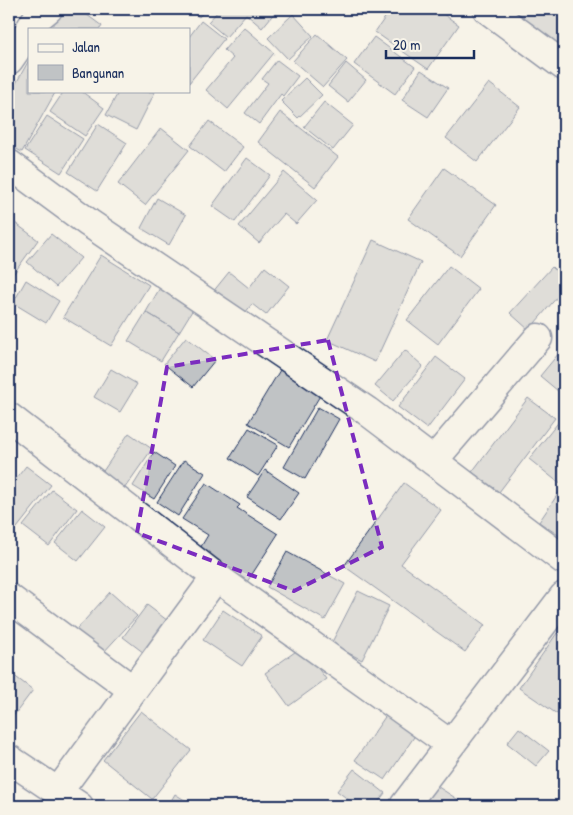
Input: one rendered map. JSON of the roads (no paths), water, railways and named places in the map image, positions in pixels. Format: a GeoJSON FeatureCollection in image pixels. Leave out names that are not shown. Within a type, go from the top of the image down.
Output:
{"type":"FeatureCollection","features":[{"type":"Feature","properties":{"kind":"street"},"geometry":{"type":"LineString","coordinates":[[31,28],[38,18],[48,9]]}},
{"type":"Feature","properties":{"kind":"street"},"geometry":{"type":"LineString","coordinates":[[487,9],[564,66]]}},
{"type":"Feature","properties":{"kind":"street"},"geometry":{"type":"LineString","coordinates":[[9,60],[28,33]]}},
{"type":"Feature","properties":{"kind":"street"},"geometry":{"type":"LineString","coordinates":[[9,164],[89,223],[367,411],[564,560]]}},
{"type":"Feature","properties":{"kind":"street"},"geometry":{"type":"LineString","coordinates":[[433,461],[538,338]]}},
{"type":"Feature","properties":{"kind":"street"},"geometry":{"type":"LineString","coordinates":[[9,417],[216,577],[450,744]]}},
{"type":"Feature","properties":{"kind":"street"},"geometry":{"type":"LineString","coordinates":[[9,759],[68,799],[133,690],[216,577]]}},
{"type":"Feature","properties":{"kind":"street"},"geometry":{"type":"LineString","coordinates":[[404,806],[564,596]]}},
{"type":"Feature","properties":{"kind":"street"},"geometry":{"type":"LineString","coordinates":[[9,598],[133,690]]}}]}
